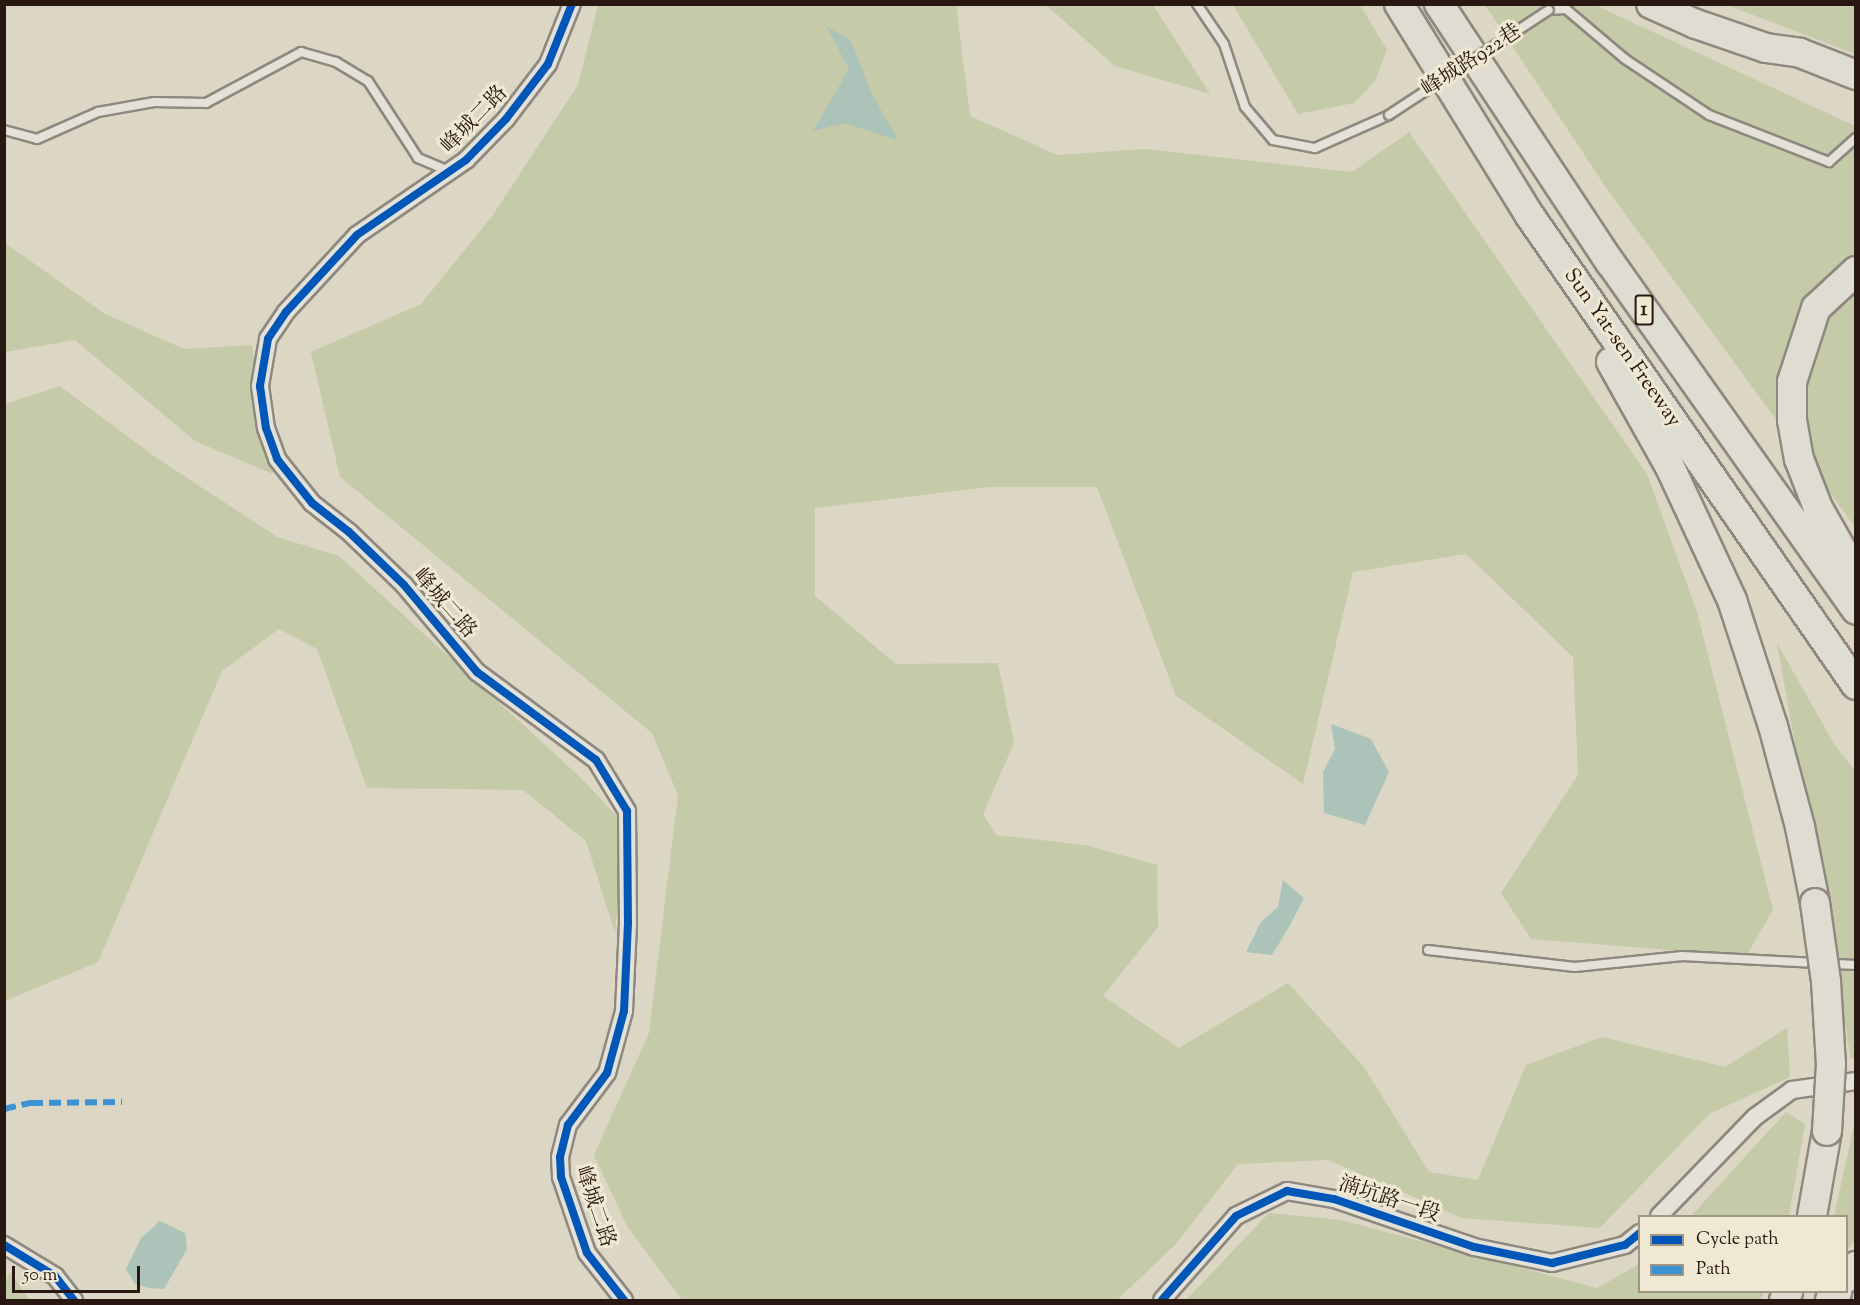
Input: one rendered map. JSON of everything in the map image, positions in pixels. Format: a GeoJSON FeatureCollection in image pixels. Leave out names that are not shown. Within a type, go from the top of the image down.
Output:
{"type":"FeatureCollection","features":[{"type":"Feature","properties":{"kind":"highway","name":"Sun Yat-sen Freeway"},"geometry":{"type":"LineString","coordinates":[[1399,4],[1530,216],[1856,686]]}},
{"type":"Feature","properties":{"kind":"highway","name":"Sun Yat-sen Freeway"},"geometry":{"type":"LineString","coordinates":[[1439,4],[1610,262],[1856,610]]}},
{"type":"Feature","properties":{"kind":"highway"},"geometry":{"type":"LineString","coordinates":[[1651,4],[1766,48],[1800,53],[1856,75]]}},
{"type":"Feature","properties":{"kind":"highway"},"geometry":{"type":"LineString","coordinates":[[1766,48],[1794,68],[1856,95]]}},
{"type":"Feature","properties":{"kind":"highway"},"geometry":{"type":"LineString","coordinates":[[1530,216],[1670,467],[1732,600],[1773,726],[1800,827],[1815,903],[1826,981],[1831,1064],[1827,1131],[1812,1215]]}},
{"type":"Feature","properties":{"kind":"highway"},"geometry":{"type":"LineString","coordinates":[[1856,272],[1816,308],[1802,343],[1792,391],[1799,459],[1818,508],[1856,575]]}},
{"type":"Feature","properties":{"kind":"street","name":"峰城二路"},"geometry":{"type":"LineString","coordinates":[[572,4],[548,64],[506,119],[449,171],[357,235],[286,312],[268,339],[260,386],[266,428],[277,459],[312,503],[349,532],[404,585],[477,672],[596,760],[627,812],[628,923],[624,1011],[607,1073],[568,1125],[560,1157],[561,1177],[587,1253],[624,1300]]}},
{"type":"Feature","properties":{"kind":"street"},"geometry":{"type":"LineString","coordinates":[[1660,1215],[1755,1117],[1792,1090],[1856,1081]]}},
{"type":"Feature","properties":{"kind":"street","name":"湳坑路一段"},"geometry":{"type":"LineString","coordinates":[[1162,1300],[1236,1216],[1287,1191],[1334,1199],[1474,1247],[1552,1263],[1625,1245],[1638,1235]]}},
{"type":"Feature","properties":{"kind":"street"},"geometry":{"type":"LineString","coordinates":[[4,1245],[55,1276],[74,1300]]}},
{"type":"Feature","properties":{"kind":"lane","name":"峰城路922巷"},"geometry":{"type":"LineString","coordinates":[[1197,4],[1224,44],[1245,107],[1273,140],[1315,148],[1389,115],[1549,10],[1566,9],[1625,59],[1709,115],[1829,162],[1854,141]]}},
{"type":"Feature","properties":{"kind":"lane"},"geometry":{"type":"LineString","coordinates":[[4,130],[37,139],[98,112],[154,102],[206,103],[301,52],[336,62],[368,81],[418,158],[449,171]]}},
{"type":"Feature","properties":{"kind":"lane"},"geometry":{"type":"LineString","coordinates":[[1428,950],[1575,967],[1682,956],[1856,965]]}},
{"type":"Feature","properties":{"kind":"green space"},"geometry":{"type":"Polygon","coordinates":[[[598,5],[956,5],[970,116],[1057,155],[1145,149],[1352,172],[1409,132],[1647,474],[1697,612],[1773,910],[1746,956],[1531,939],[1501,893],[1578,775],[1573,657],[1466,554],[1353,572],[1303,784],[1176,696],[1097,487],[989,487],[815,508],[815,596],[896,664],[998,663],[1014,743],[983,814],[996,835],[1085,845],[1157,865],[1158,927],[1103,996],[1179,1048],[1288,983],[1364,1067],[1429,1172],[1478,1180],[1526,1065],[1602,1037],[1725,1067],[1787,1028],[1790,1077],[1709,1114],[1600,1228],[1462,1218],[1328,1160],[1238,1164],[1176,1244],[1117,1300],[682,1300],[627,1226],[594,1155],[649,1033],[678,795],[652,733],[340,477],[311,352],[421,304],[493,215],[578,85],[598,5]]]}},
{"type":"Feature","properties":{"kind":"green space"},"geometry":{"type":"Polygon","coordinates":[[[1046,5],[1153,5],[1210,94],[1115,66],[1046,5]]]}},
{"type":"Feature","properties":{"kind":"green space"},"geometry":{"type":"Polygon","coordinates":[[[1233,5],[1360,5],[1387,50],[1375,81],[1354,103],[1298,114],[1233,5]]]}},
{"type":"Feature","properties":{"kind":"green space"},"geometry":{"type":"Polygon","coordinates":[[[1485,5],[1595,5],[1855,126],[1855,527],[1609,192],[1485,5]]]}},
{"type":"Feature","properties":{"kind":"green space"},"geometry":{"type":"Polygon","coordinates":[[[1727,5],[1855,5],[1855,54],[1727,5]]]}},
{"type":"Feature","properties":{"kind":"green space"},"geometry":{"type":"Polygon","coordinates":[[[5,243],[105,314],[184,349],[252,345],[273,474],[195,441],[75,340],[5,352],[5,243]]]}},
{"type":"Feature","properties":{"kind":"green space"},"geometry":{"type":"Polygon","coordinates":[[[60,386],[154,456],[277,537],[339,556],[581,778],[624,824],[615,933],[586,841],[523,790],[367,788],[317,649],[279,629],[222,671],[98,962],[5,1001],[5,404],[60,386]]]}},
{"type":"Feature","properties":{"kind":"green space"},"geometry":{"type":"Polygon","coordinates":[[[1777,643],[1834,744],[1855,771],[1855,1058],[1851,1059],[1777,643]]]}},
{"type":"Feature","properties":{"kind":"green space"},"geometry":{"type":"Polygon","coordinates":[[[1786,1112],[1805,1124],[1789,1215],[1692,1215],[1786,1112]]]}},
{"type":"Feature","properties":{"kind":"green space"},"geometry":{"type":"Polygon","coordinates":[[[1855,1121],[1855,1239],[1848,1250],[1848,1215],[1834,1215],[1855,1121]]]}},
{"type":"Feature","properties":{"kind":"green space"},"geometry":{"type":"Polygon","coordinates":[[[1269,1213],[1341,1220],[1597,1288],[1638,1265],[1638,1293],[1764,1293],[1760,1300],[1186,1300],[1269,1213]]]}},
{"type":"Feature","properties":{"kind":"green space"},"geometry":{"type":"Polygon","coordinates":[[[10,1271],[29,1300],[5,1300],[5,1284],[10,1271]]]}},
{"type":"Feature","properties":{"kind":"shaded area"},"geometry":{"type":"Polygon","coordinates":[[[826,26],[851,41],[872,94],[898,140],[844,123],[813,131],[849,69],[826,26]]]}},
{"type":"Feature","properties":{"kind":"shaded area"},"geometry":{"type":"Polygon","coordinates":[[[1331,724],[1371,739],[1389,772],[1365,825],[1324,813],[1323,772],[1335,749],[1331,724]]]}},
{"type":"Feature","properties":{"kind":"shaded area"},"geometry":{"type":"Polygon","coordinates":[[[1283,880],[1304,898],[1272,955],[1246,952],[1261,922],[1278,907],[1283,880]]]}},
{"type":"Feature","properties":{"kind":"shaded area"},"geometry":{"type":"Polygon","coordinates":[[[160,1221],[185,1233],[187,1249],[164,1289],[135,1284],[126,1269],[141,1238],[160,1221]]]}},
{"type":"Feature","properties":{"kind":"marked path"},"geometry":{"type":"LineString","coordinates":[[4,1109],[31,1103],[122,1102]]}},
{"type":"Feature","properties":{"kind":"cycle path"},"geometry":{"type":"LineString","coordinates":[[572,4],[548,64],[506,119],[466,160],[357,235],[286,312],[268,339],[260,386],[266,428],[277,459],[312,503],[349,532],[404,585],[477,672],[596,760],[627,811],[628,923],[624,1011],[607,1073],[568,1125],[560,1157],[561,1177],[587,1253],[624,1300]]}},
{"type":"Feature","properties":{"kind":"cycle path"},"geometry":{"type":"LineString","coordinates":[[1162,1300],[1236,1216],[1287,1191],[1334,1199],[1474,1247],[1552,1263],[1625,1245],[1638,1235]]}},
{"type":"Feature","properties":{"kind":"cycle path"},"geometry":{"type":"LineString","coordinates":[[4,1245],[55,1276],[74,1300]]}}]}
